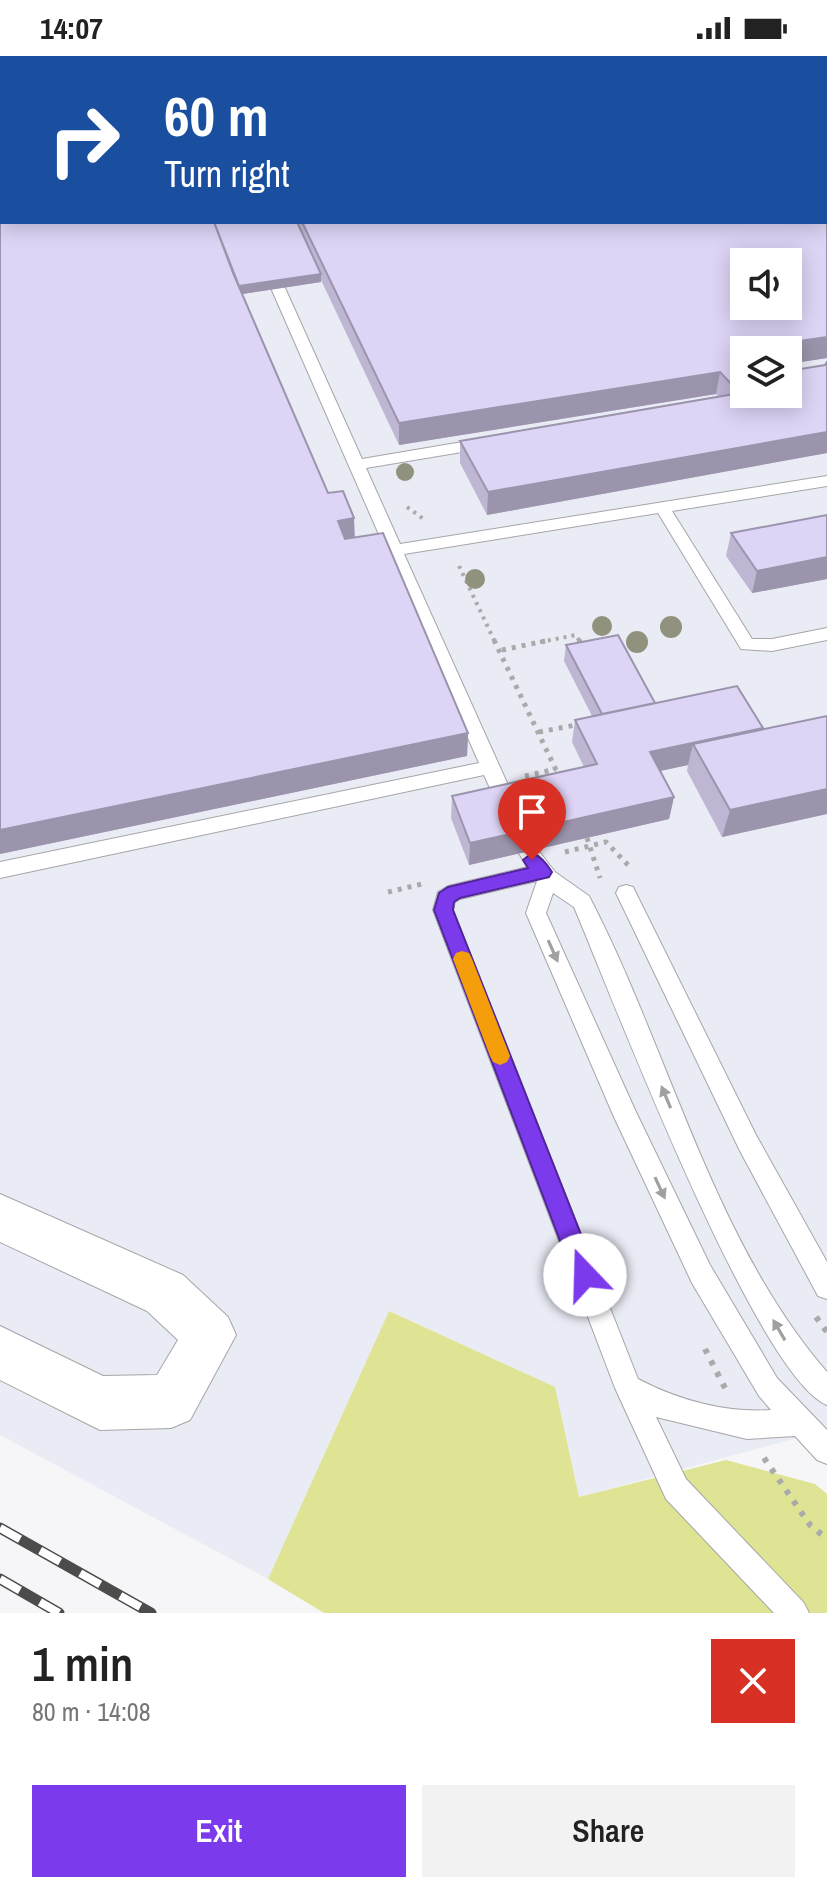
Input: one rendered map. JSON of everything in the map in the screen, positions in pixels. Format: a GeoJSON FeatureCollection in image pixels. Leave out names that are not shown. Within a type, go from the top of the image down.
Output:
{"type":"FeatureCollection","features":[{"type":"Feature","properties":{"kind":"street"},"geometry":{"type":"LineString","coordinates":[[0,1217],[165,1293],[210,1335],[171,1401],[100,1403],[0,1352]]}},
{"type":"Feature","properties":{"kind":"lane"},"geometry":{"type":"LineString","coordinates":[[278,288],[507,805]]}},
{"type":"Feature","properties":{"kind":"lane"},"geometry":{"type":"LineString","coordinates":[[356,465],[508,439]]}},
{"type":"Feature","properties":{"kind":"lane"},"geometry":{"type":"LineString","coordinates":[[395,550],[827,481]]}},
{"type":"Feature","properties":{"kind":"lane"},"geometry":{"type":"LineString","coordinates":[[662,507],[747,645],[772,645],[827,634]]}},
{"type":"Feature","properties":{"kind":"lane"},"geometry":{"type":"LineString","coordinates":[[0,870],[491,767]]}},
{"type":"Feature","properties":{"kind":"lane"},"geometry":{"type":"LineString","coordinates":[[539,867],[455,892],[445,898],[443,910],[628,1388],[676,1489],[794,1613]]}},
{"type":"Feature","properties":{"kind":"lane"},"geometry":{"type":"LineString","coordinates":[[539,867],[582,902],[729,1242],[790,1349],[827,1392]]}},
{"type":"Feature","properties":{"kind":"lane"},"geometry":{"type":"LineString","coordinates":[[539,867],[536,913],[626,1117],[701,1274],[768,1387],[827,1450]]}},
{"type":"Feature","properties":{"kind":"lane"},"geometry":{"type":"LineString","coordinates":[[615,891],[827,1287]]}},
{"type":"Feature","properties":{"kind":"lane"},"geometry":{"type":"LineString","coordinates":[[628,1388],[668,1409],[747,1425],[801,1422]]}},
{"type":"Feature","properties":{"kind":"path"},"geometry":{"type":"LineString","coordinates":[[384,460],[403,504],[418,517],[442,525],[561,781]]}},
{"type":"Feature","properties":{"kind":"path"},"geometry":{"type":"LineString","coordinates":[[501,650],[576,635],[587,655]]}},
{"type":"Feature","properties":{"kind":"path"},"geometry":{"type":"LineString","coordinates":[[539,732],[588,722]]}},
{"type":"Feature","properties":{"kind":"path"},"geometry":{"type":"LineString","coordinates":[[587,838],[615,891]]}},
{"type":"Feature","properties":{"kind":"path"},"geometry":{"type":"LineString","coordinates":[[747,1425],[764,1458],[810,1525],[827,1539]]}},
{"type":"Feature","properties":{"kind":"shaded area"},"geometry":{"type":"Polygon","coordinates":[[[0,224],[827,224],[827,1430],[579,1497],[555,1387],[389,1311],[268,1579],[0,1435],[0,224]]]}},
{"type":"Feature","properties":{"kind":"green space"},"geometry":{"type":"Polygon","coordinates":[[[389,1311],[555,1387],[579,1497],[726,1460],[815,1484],[827,1494],[827,1613],[324,1613],[268,1579],[389,1311]]]}},
{"type":"Feature","properties":{"kind":"building"},"geometry":{"type":"Polygon","coordinates":[[[0,224],[215,224],[328,493],[343,491],[354,518],[338,521],[345,539],[383,533],[468,733],[0,830],[0,224]]]}},
{"type":"Feature","properties":{"kind":"building"},"geometry":{"type":"Polygon","coordinates":[[[215,224],[298,224],[321,274],[239,286],[215,224]]]}},
{"type":"Feature","properties":{"kind":"building"},"geometry":{"type":"Polygon","coordinates":[[[303,224],[827,224],[827,337],[802,341],[802,336],[730,336],[730,382],[720,372],[399,423],[303,224]]]}},
{"type":"Feature","properties":{"kind":"building"},"geometry":{"type":"Polygon","coordinates":[[[827,362],[827,432],[488,492],[460,441],[730,395],[730,408],[802,408],[802,369],[827,362]]]}},
{"type":"Feature","properties":{"kind":"building"},"geometry":{"type":"Polygon","coordinates":[[[827,515],[827,557],[757,571],[731,533],[827,515]]]}},
{"type":"Feature","properties":{"kind":"building"},"geometry":{"type":"Polygon","coordinates":[[[618,635],[655,703],[602,714],[566,645],[618,635]]]}},
{"type":"Feature","properties":{"kind":"building"},"geometry":{"type":"Polygon","coordinates":[[[737,686],[763,728],[650,752],[674,797],[470,843],[452,796],[597,764],[575,720],[737,686]]]}},
{"type":"Feature","properties":{"kind":"building"},"geometry":{"type":"Polygon","coordinates":[[[827,716],[827,789],[730,810],[693,744],[827,716]]]}},
{"type":"Feature","properties":{"kind":"railway"},"geometry":{"type":"LineString","coordinates":[[0,1528],[151,1613]]}},
{"type":"Feature","properties":{"kind":"railway"},"geometry":{"type":"LineString","coordinates":[[0,1579],[59,1613]]}},
{"type":"Feature","properties":{"kind":"slow traffic"},"geometry":{"type":"LineString","coordinates":[[462,959],[500,1056]]}},
{"type":"Feature","properties":{"kind":"route"},"geometry":{"type":"LineString","coordinates":[[532,860],[542,872],[455,892],[445,898],[443,910],[585,1275]]}}]}
